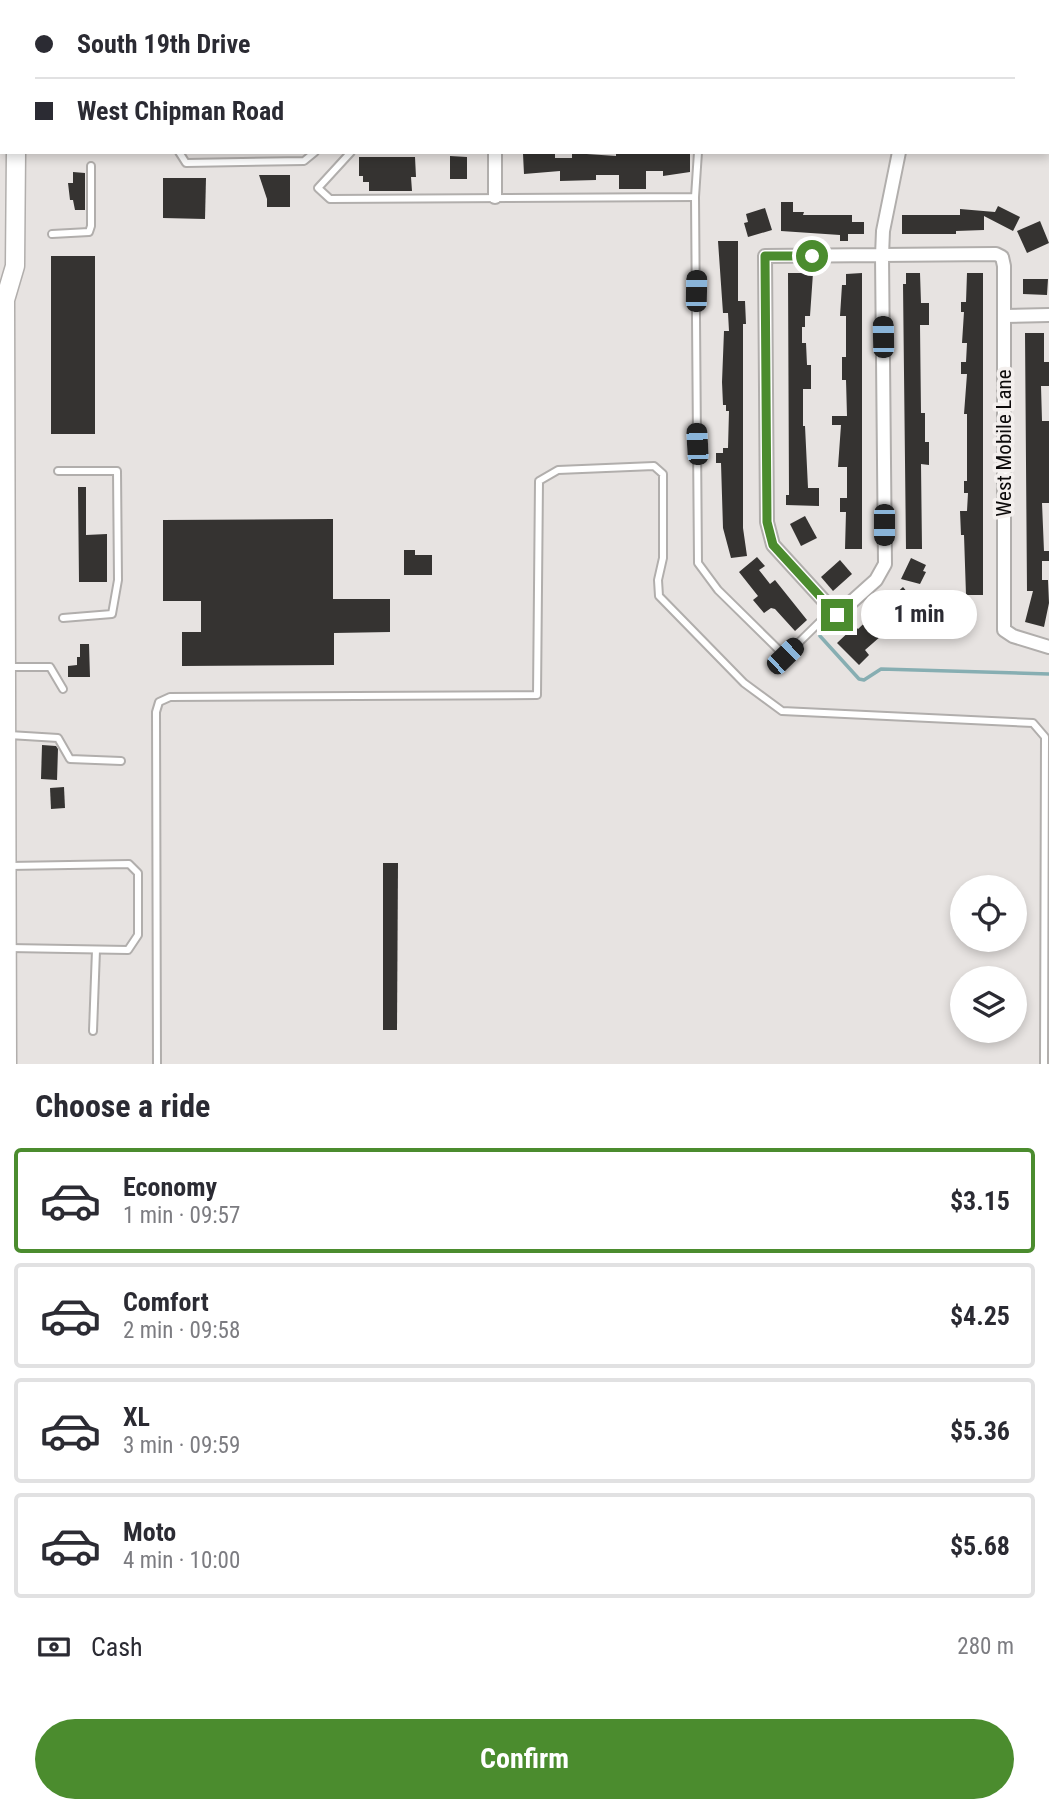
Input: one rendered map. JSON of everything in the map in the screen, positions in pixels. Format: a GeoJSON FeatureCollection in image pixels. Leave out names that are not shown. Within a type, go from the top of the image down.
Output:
{"type":"FeatureCollection","features":[{"type":"Feature","properties":{"kind":"main road"},"geometry":{"type":"LineString","coordinates":[[5,1062],[3,978],[7,948],[7,866],[4,794],[2,297],[15,266],[16,154]]}},
{"type":"Feature","properties":{"kind":"street"},"geometry":{"type":"LineString","coordinates":[[495,154],[495,197]]}},
{"type":"Feature","properties":{"kind":"street"},"geometry":{"type":"LineString","coordinates":[[882,256],[765,256],[768,530],[773,545],[835,612],[876,580],[885,564],[882,256],[883,231],[899,154]]}},
{"type":"Feature","properties":{"kind":"street","name":"West Mobile Lane"},"geometry":{"type":"LineString","coordinates":[[882,256],[996,254],[1002,257],[1004,630],[1013,636],[1049,647]]}},
{"type":"Feature","properties":{"kind":"street"},"geometry":{"type":"LineString","coordinates":[[1004,316],[1049,315]]}},
{"type":"Feature","properties":{"kind":"lane"},"geometry":{"type":"LineString","coordinates":[[179,154],[186,163],[304,161],[313,154]]}},
{"type":"Feature","properties":{"kind":"lane"},"geometry":{"type":"LineString","coordinates":[[279,154],[279,162]]}},
{"type":"Feature","properties":{"kind":"lane"},"geometry":{"type":"LineString","coordinates":[[349,154],[318,188],[330,199],[695,197]]}},
{"type":"Feature","properties":{"kind":"lane"},"geometry":{"type":"LineString","coordinates":[[698,154],[695,197],[698,563],[718,590],[785,656],[835,612]]}},
{"type":"Feature","properties":{"kind":"lane"},"geometry":{"type":"LineString","coordinates":[[52,234],[89,232],[91,166]]}},
{"type":"Feature","properties":{"kind":"lane"},"geometry":{"type":"LineString","coordinates":[[158,1064],[156,712],[159,702],[170,697],[537,695],[539,481],[558,470],[654,466],[663,474],[663,558],[658,580],[659,596],[744,683],[782,711],[1033,723],[1045,737],[1044,1064]]}},
{"type":"Feature","properties":{"kind":"lane"},"geometry":{"type":"LineString","coordinates":[[58,471],[117,471],[118,484],[118,580],[112,614],[63,618]]}},
{"type":"Feature","properties":{"kind":"lane"},"geometry":{"type":"LineString","coordinates":[[5,674],[50,667],[63,690]]}},
{"type":"Feature","properties":{"kind":"lane"},"geometry":{"type":"LineString","coordinates":[[5,743],[58,738],[70,759],[121,761]]}},
{"type":"Feature","properties":{"kind":"lane"},"geometry":{"type":"LineString","coordinates":[[7,866],[129,864],[138,873],[138,935],[128,950],[7,948]]}},
{"type":"Feature","properties":{"kind":"lane"},"geometry":{"type":"LineString","coordinates":[[93,1031],[96,950]]}},
{"type":"Feature","properties":{"kind":"building"},"geometry":{"type":"Polygon","coordinates":[[[523,154],[555,154],[555,158],[572,158],[572,154],[690,154],[690,172],[663,176],[663,171],[646,171],[646,189],[619,189],[619,175],[596,175],[596,180],[560,181],[560,171],[524,174],[523,154]]]}},
{"type":"Feature","properties":{"kind":"building"},"geometry":{"type":"Polygon","coordinates":[[[450,156],[467,157],[467,179],[450,179],[450,156]]]}},
{"type":"Feature","properties":{"kind":"building"},"geometry":{"type":"Polygon","coordinates":[[[359,157],[415,157],[416,177],[411,177],[412,191],[369,191],[369,182],[363,182],[363,176],[359,176],[359,157]]]}},
{"type":"Feature","properties":{"kind":"building"},"geometry":{"type":"Polygon","coordinates":[[[73,172],[85,173],[85,210],[75,210],[73,200],[70,200],[68,183],[73,183],[73,172]]]}},
{"type":"Feature","properties":{"kind":"building"},"geometry":{"type":"Polygon","coordinates":[[[259,175],[290,175],[290,207],[267,207],[259,175]]]}},
{"type":"Feature","properties":{"kind":"building"},"geometry":{"type":"Polygon","coordinates":[[[163,178],[206,178],[205,219],[163,218],[163,178]]]}},
{"type":"Feature","properties":{"kind":"building"},"geometry":{"type":"Polygon","coordinates":[[[781,202],[793,202],[793,212],[804,212],[803,215],[852,215],[852,222],[864,222],[864,234],[848,234],[848,241],[840,241],[840,235],[781,231],[781,202]]]}},
{"type":"Feature","properties":{"kind":"building"},"geometry":{"type":"Polygon","coordinates":[[[998,206],[1020,217],[1013,231],[984,216],[984,230],[956,231],[956,234],[902,234],[902,215],[960,215],[960,209],[995,212],[998,206]]]}},
{"type":"Feature","properties":{"kind":"building"},"geometry":{"type":"Polygon","coordinates":[[[765,208],[772,230],[748,237],[744,223],[748,222],[746,214],[765,208]]]}},
{"type":"Feature","properties":{"kind":"building"},"geometry":{"type":"Polygon","coordinates":[[[1040,221],[1049,243],[1027,253],[1017,231],[1040,221]]]}},
{"type":"Feature","properties":{"kind":"building"},"geometry":{"type":"Polygon","coordinates":[[[718,241],[738,241],[738,301],[745,301],[746,324],[743,324],[743,528],[747,556],[731,558],[723,528],[721,463],[716,463],[716,453],[723,453],[723,448],[728,448],[729,411],[726,411],[726,405],[723,405],[724,331],[729,331],[728,313],[723,313],[718,241]]]}},
{"type":"Feature","properties":{"kind":"building"},"geometry":{"type":"Polygon","coordinates":[[[51,256],[95,256],[95,434],[51,434],[51,256]]]}},
{"type":"Feature","properties":{"kind":"building"},"geometry":{"type":"Polygon","coordinates":[[[788,273],[813,273],[810,316],[805,316],[805,327],[802,327],[807,365],[811,365],[811,389],[803,389],[803,426],[808,488],[819,488],[819,506],[786,505],[786,495],[789,495],[788,273]]]}},
{"type":"Feature","properties":{"kind":"building"},"geometry":{"type":"Polygon","coordinates":[[[862,273],[862,549],[845,549],[846,512],[840,512],[840,498],[847,498],[847,467],[838,467],[841,425],[832,425],[832,416],[847,416],[846,380],[842,380],[842,357],[846,357],[846,316],[840,316],[842,285],[846,285],[846,274],[862,273]]]}},
{"type":"Feature","properties":{"kind":"building"},"geometry":{"type":"Polygon","coordinates":[[[906,273],[920,273],[921,303],[929,303],[929,325],[920,325],[921,413],[925,413],[925,442],[929,442],[929,465],[921,464],[922,549],[906,549],[903,284],[906,284],[906,273]]]}},
{"type":"Feature","properties":{"kind":"building"},"geometry":{"type":"Polygon","coordinates":[[[967,273],[983,273],[983,595],[966,595],[964,535],[961,535],[960,511],[967,511],[968,493],[964,493],[964,481],[967,481],[967,414],[964,414],[967,374],[961,374],[961,362],[966,362],[967,343],[962,343],[964,312],[961,312],[961,302],[966,302],[967,273]]]}},
{"type":"Feature","properties":{"kind":"building"},"geometry":{"type":"Polygon","coordinates":[[[1023,279],[1048,279],[1047,295],[1023,294],[1023,279]]]}},
{"type":"Feature","properties":{"kind":"building"},"geometry":{"type":"Polygon","coordinates":[[[1025,333],[1044,333],[1044,362],[1049,362],[1049,386],[1041,386],[1042,421],[1049,421],[1049,503],[1042,503],[1044,551],[1049,551],[1049,561],[1042,561],[1042,580],[1048,580],[1049,603],[1044,627],[1025,622],[1033,591],[1027,591],[1025,333]]]}},
{"type":"Feature","properties":{"kind":"building"},"geometry":{"type":"Polygon","coordinates":[[[78,487],[86,487],[86,535],[107,534],[107,582],[79,582],[78,487]]]}},
{"type":"Feature","properties":{"kind":"building"},"geometry":{"type":"Polygon","coordinates":[[[805,516],[817,538],[801,546],[790,524],[805,516]]]}},
{"type":"Feature","properties":{"kind":"building"},"geometry":{"type":"Polygon","coordinates":[[[333,519],[333,599],[390,599],[390,632],[334,633],[334,665],[182,666],[182,632],[201,632],[201,601],[163,601],[163,520],[333,519]]]}},
{"type":"Feature","properties":{"kind":"building"},"geometry":{"type":"Polygon","coordinates":[[[404,550],[415,550],[415,555],[432,555],[432,575],[404,575],[404,550]]]}},
{"type":"Feature","properties":{"kind":"building"},"geometry":{"type":"Polygon","coordinates":[[[757,557],[765,566],[759,570],[770,584],[775,580],[807,620],[795,631],[775,609],[771,608],[764,613],[753,600],[758,596],[739,572],[757,557]]]}},
{"type":"Feature","properties":{"kind":"building"},"geometry":{"type":"Polygon","coordinates":[[[911,558],[926,565],[923,571],[926,572],[920,584],[901,579],[911,558]]]}},
{"type":"Feature","properties":{"kind":"building"},"geometry":{"type":"Polygon","coordinates":[[[840,560],[852,574],[833,591],[821,577],[840,560]]]}},
{"type":"Feature","properties":{"kind":"building"},"geometry":{"type":"Polygon","coordinates":[[[903,587],[913,599],[907,604],[911,609],[886,626],[889,629],[865,650],[869,655],[859,665],[837,643],[855,626],[858,629],[903,587]]]}},
{"type":"Feature","properties":{"kind":"building"},"geometry":{"type":"Polygon","coordinates":[[[80,644],[89,644],[90,677],[68,677],[68,666],[77,665],[77,657],[80,657],[80,644]]]}},
{"type":"Feature","properties":{"kind":"building"},"geometry":{"type":"Polygon","coordinates":[[[42,745],[56,746],[58,749],[57,780],[41,779],[42,745]]]}},
{"type":"Feature","properties":{"kind":"building"},"geometry":{"type":"Polygon","coordinates":[[[64,787],[65,808],[51,809],[50,788],[64,787]]]}},
{"type":"Feature","properties":{"kind":"building"},"geometry":{"type":"Polygon","coordinates":[[[383,863],[398,863],[397,1030],[383,1030],[383,863]]]}},
{"type":"Feature","properties":{"kind":"waterway"},"geometry":{"type":"LineString","coordinates":[[820,636],[859,679],[864,680],[881,669],[1049,674]]}},
{"type":"Feature","properties":{"kind":"route"},"geometry":{"type":"LineString","coordinates":[[812,256],[765,256],[767,522],[773,545],[837,615]]}}]}
